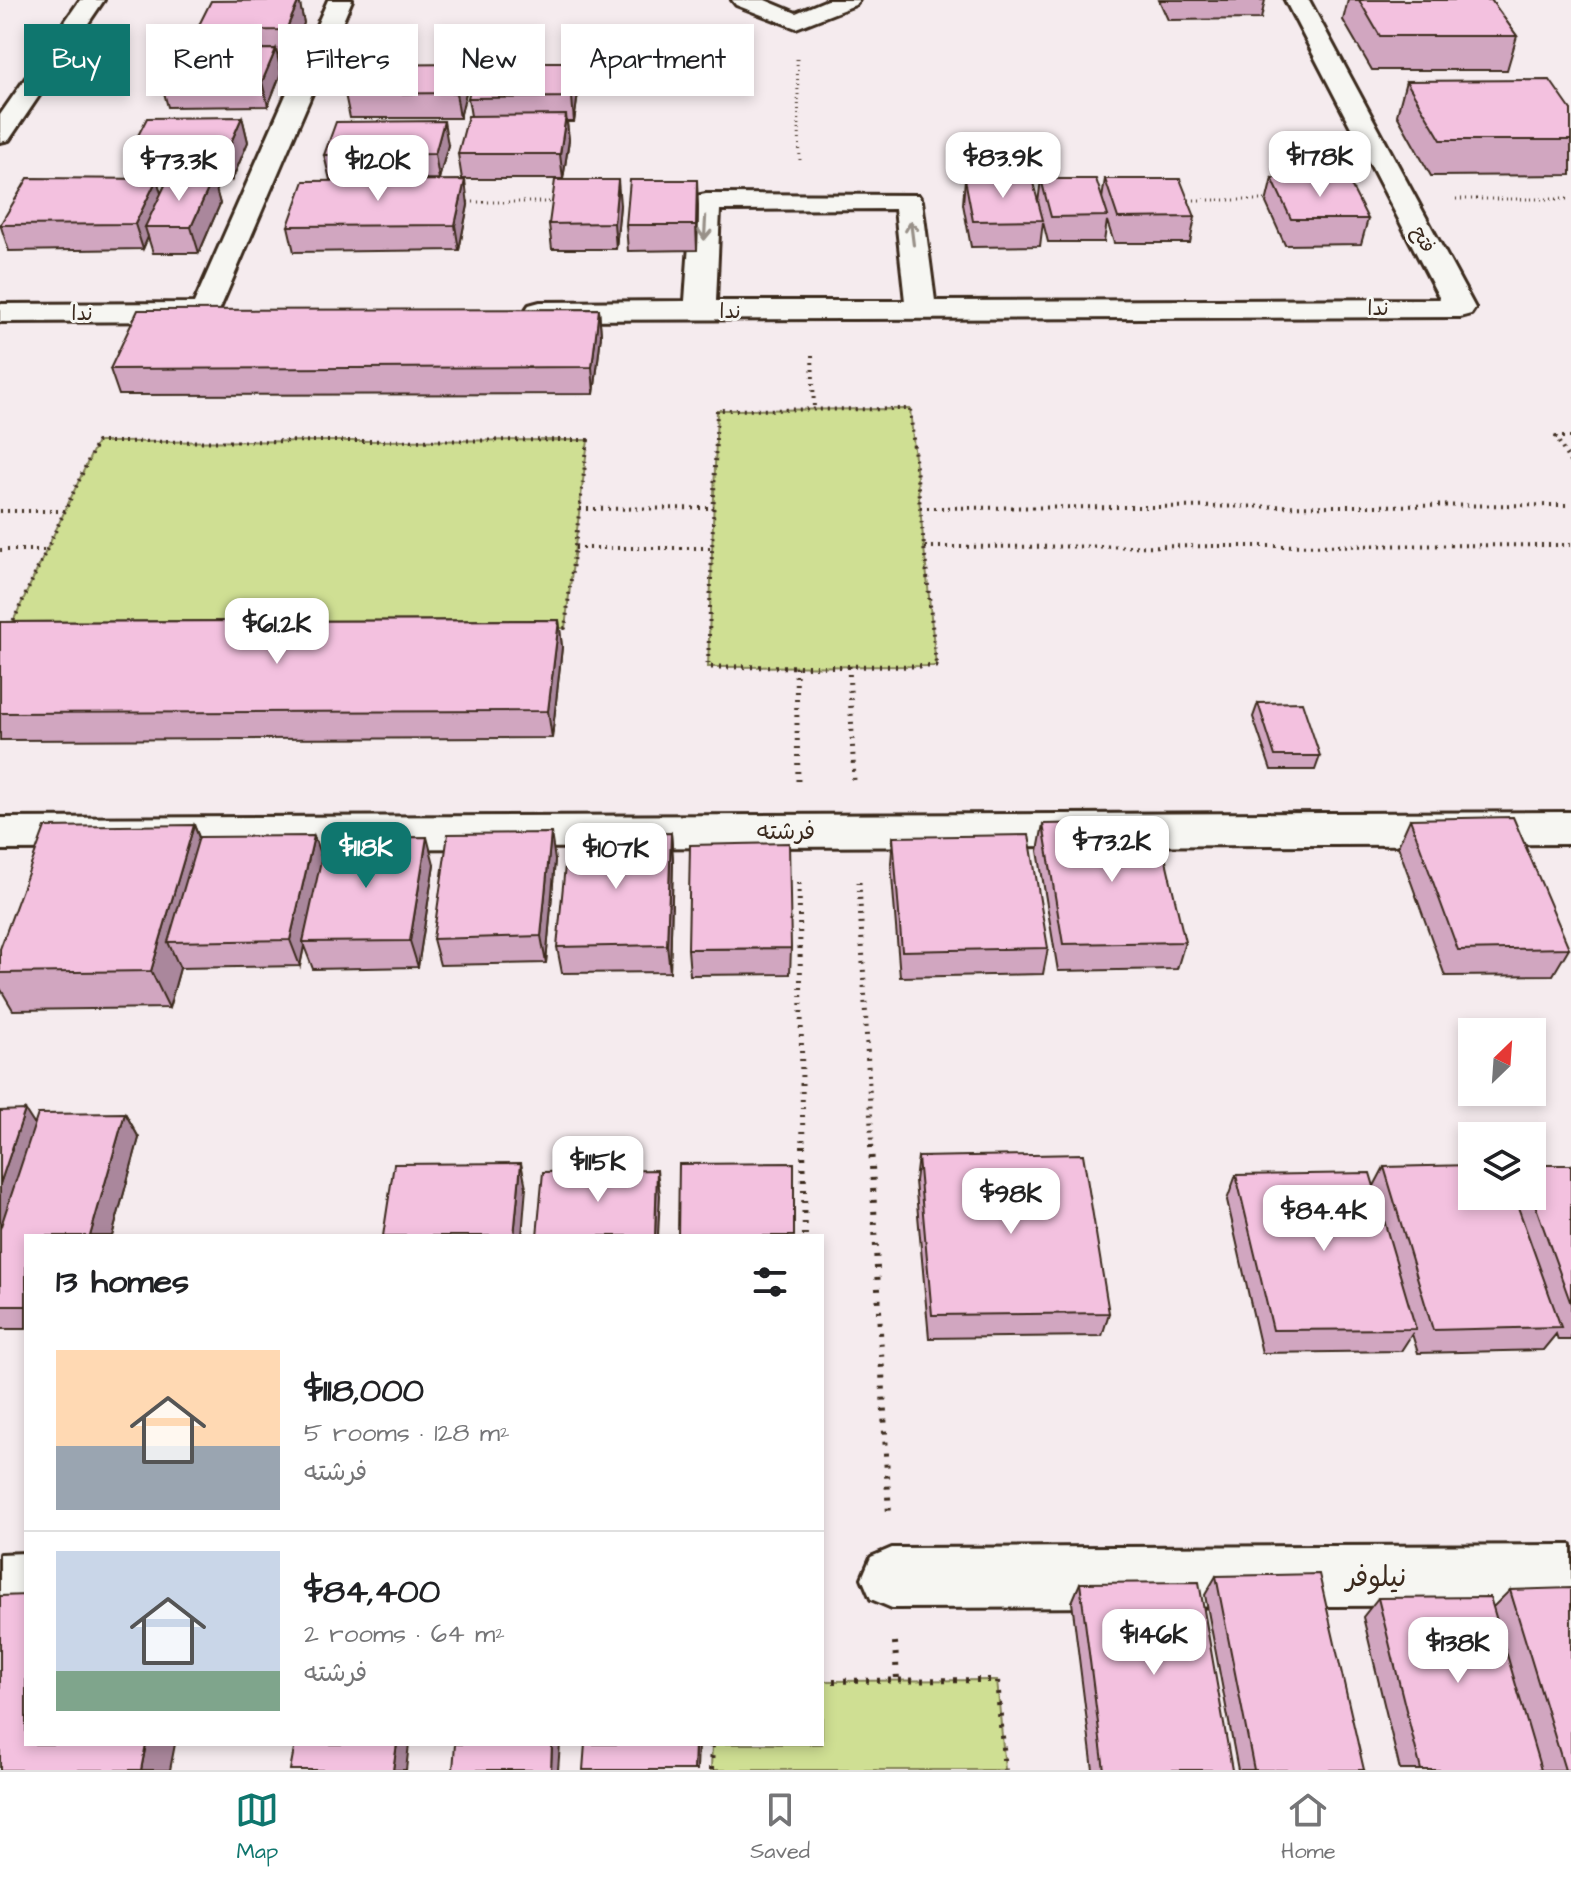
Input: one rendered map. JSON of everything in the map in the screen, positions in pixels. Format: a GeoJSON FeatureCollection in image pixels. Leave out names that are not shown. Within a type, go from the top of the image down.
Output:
{"type":"FeatureCollection","features":[{"type":"Feature","properties":{"kind":"street"},"geometry":{"type":"LineString","coordinates":[[0,134],[92,0]]}},
{"type":"Feature","properties":{"kind":"street"},"geometry":{"type":"LineString","coordinates":[[205,312],[340,0]]}},
{"type":"Feature","properties":{"kind":"street"},"geometry":{"type":"LineString","coordinates":[[744,0],[796,21],[847,0]]}},
{"type":"Feature","properties":{"kind":"street","name":"فتح"},"geometry":{"type":"LineString","coordinates":[[1297,0],[1460,308]]}},
{"type":"Feature","properties":{"kind":"street"},"geometry":{"type":"LineString","coordinates":[[700,311],[706,202],[801,201],[908,201],[921,310]]}},
{"type":"Feature","properties":{"kind":"street","name":"ندا"},"geometry":{"type":"LineString","coordinates":[[509,312],[1460,308]]}},
{"type":"Feature","properties":{"kind":"street","name":"ندا"},"geometry":{"type":"LineString","coordinates":[[0,313],[237,312]]}},
{"type":"Feature","properties":{"kind":"street","name":"فرشته"},"geometry":{"type":"LineString","coordinates":[[0,834],[1571,828]]}},
{"type":"Feature","properties":{"kind":"street","name":"نیلوفر"},"geometry":{"type":"LineString","coordinates":[[892,1578],[1571,1575]]}},
{"type":"Feature","properties":{"kind":"street"},"geometry":{"type":"LineString","coordinates":[[0,1584],[24,1583]]}},
{"type":"Feature","properties":{"kind":"path"},"geometry":{"type":"LineString","coordinates":[[797,55],[801,201]]}},
{"type":"Feature","properties":{"kind":"path"},"geometry":{"type":"LineString","coordinates":[[1403,199],[1571,199]]}},
{"type":"Feature","properties":{"kind":"path"},"geometry":{"type":"LineString","coordinates":[[1179,200],[1275,200]]}},
{"type":"Feature","properties":{"kind":"path"},"geometry":{"type":"LineString","coordinates":[[456,202],[565,202]]}},
{"type":"Feature","properties":{"kind":"path"},"geometry":{"type":"LineString","coordinates":[[811,310],[814,409]]}},
{"type":"Feature","properties":{"kind":"path"},"geometry":{"type":"LineString","coordinates":[[910,409],[920,508],[936,666],[708,667],[717,410],[910,409]]}},
{"type":"Feature","properties":{"kind":"path"},"geometry":{"type":"LineString","coordinates":[[1571,437],[1556,437],[1571,464]]}},
{"type":"Feature","properties":{"kind":"path"},"geometry":{"type":"LineString","coordinates":[[588,440],[580,509],[565,628],[9,630],[97,442],[588,440]]}},
{"type":"Feature","properties":{"kind":"path"},"geometry":{"type":"LineString","coordinates":[[920,508],[1571,505]]}},
{"type":"Feature","properties":{"kind":"path"},"geometry":{"type":"LineString","coordinates":[[580,509],[714,508]]}},
{"type":"Feature","properties":{"kind":"path"},"geometry":{"type":"LineString","coordinates":[[0,511],[66,511]]}},
{"type":"Feature","properties":{"kind":"path"},"geometry":{"type":"LineString","coordinates":[[925,547],[1571,545]]}},
{"type":"Feature","properties":{"kind":"path"},"geometry":{"type":"LineString","coordinates":[[575,548],[713,548]]}},
{"type":"Feature","properties":{"kind":"path"},"geometry":{"type":"LineString","coordinates":[[0,550],[47,550]]}},
{"type":"Feature","properties":{"kind":"path"},"geometry":{"type":"LineString","coordinates":[[849,666],[897,1681]]}},
{"type":"Feature","properties":{"kind":"path"},"geometry":{"type":"LineString","coordinates":[[796,667],[805,1234]]}},
{"type":"Feature","properties":{"kind":"path"},"geometry":{"type":"LineString","coordinates":[[824,1681],[997,1680],[1005,1770]]}},
{"type":"Feature","properties":{"kind":"path"},"geometry":{"type":"LineString","coordinates":[[711,1770],[712,1746]]}},
{"type":"Feature","properties":{"kind":"green space"},"geometry":{"type":"Polygon","coordinates":[[[910,409],[936,666],[708,667],[717,410],[910,409]]]}},
{"type":"Feature","properties":{"kind":"green space"},"geometry":{"type":"Polygon","coordinates":[[[588,440],[565,628],[9,630],[97,442],[588,440]]]}},
{"type":"Feature","properties":{"kind":"green space"},"geometry":{"type":"Polygon","coordinates":[[[997,1680],[1005,1770],[711,1770],[712,1746],[824,1746],[824,1681],[997,1680]]]}},
{"type":"Feature","properties":{"kind":"building"},"geometry":{"type":"Polygon","coordinates":[[[299,0],[289,24],[278,24],[278,30],[262,30],[262,24],[200,24],[211,1],[299,0]]]}},
{"type":"Feature","properties":{"kind":"building"},"geometry":{"type":"Polygon","coordinates":[[[1359,0],[1491,0],[1517,36],[1380,36],[1359,0]]]}},
{"type":"Feature","properties":{"kind":"building"},"geometry":{"type":"Polygon","coordinates":[[[262,49],[276,49],[262,82],[262,49]]]}},
{"type":"Feature","properties":{"kind":"building"},"geometry":{"type":"Polygon","coordinates":[[[545,62],[561,62],[561,96],[572,96],[572,97],[468,98],[545,96],[545,62]]]}},
{"type":"Feature","properties":{"kind":"building"},"geometry":{"type":"Polygon","coordinates":[[[418,64],[434,64],[434,93],[418,93],[418,64]]]}},
{"type":"Feature","properties":{"kind":"building"},"geometry":{"type":"Polygon","coordinates":[[[1550,80],[1571,110],[1571,140],[1441,140],[1406,81],[1550,80]]]}},
{"type":"Feature","properties":{"kind":"building"},"geometry":{"type":"Polygon","coordinates":[[[566,115],[560,154],[458,154],[468,116],[566,115]]]}},
{"type":"Feature","properties":{"kind":"building"},"geometry":{"type":"Polygon","coordinates":[[[242,117],[225,156],[127,157],[147,118],[242,117]]]}},
{"type":"Feature","properties":{"kind":"building"},"geometry":{"type":"Polygon","coordinates":[[[444,121],[435,154],[324,155],[336,122],[444,121]]]}},
{"type":"Feature","properties":{"kind":"building"},"geometry":{"type":"Polygon","coordinates":[[[28,178],[157,179],[135,224],[0,225],[28,178]]]}},
{"type":"Feature","properties":{"kind":"building"},"geometry":{"type":"Polygon","coordinates":[[[213,178],[191,227],[145,227],[168,179],[213,178]]]}},
{"type":"Feature","properties":{"kind":"building"},"geometry":{"type":"Polygon","coordinates":[[[1272,178],[1347,178],[1368,219],[1291,219],[1272,178]]]}},
{"type":"Feature","properties":{"kind":"building"},"geometry":{"type":"Polygon","coordinates":[[[965,179],[1032,179],[1043,220],[973,221],[965,179]]]}},
{"type":"Feature","properties":{"kind":"building"},"geometry":{"type":"Polygon","coordinates":[[[1041,179],[1096,179],[1108,216],[1051,217],[1041,179]]]}},
{"type":"Feature","properties":{"kind":"building"},"geometry":{"type":"Polygon","coordinates":[[[1105,179],[1180,179],[1195,217],[1118,218],[1105,179]]]}},
{"type":"Feature","properties":{"kind":"building"},"geometry":{"type":"Polygon","coordinates":[[[465,180],[455,225],[288,226],[304,181],[465,180]]]}},
{"type":"Feature","properties":{"kind":"building"},"geometry":{"type":"Polygon","coordinates":[[[555,180],[618,180],[614,223],[549,224],[555,180]]]}},
{"type":"Feature","properties":{"kind":"building"},"geometry":{"type":"Polygon","coordinates":[[[630,180],[697,180],[696,225],[626,225],[630,180]]]}},
{"type":"Feature","properties":{"kind":"building"},"geometry":{"type":"Polygon","coordinates":[[[599,309],[592,367],[110,369],[138,310],[599,309]]]}},
{"type":"Feature","properties":{"kind":"building"},"geometry":{"type":"Polygon","coordinates":[[[559,620],[548,711],[0,713],[0,622],[559,620]]]}},
{"type":"Feature","properties":{"kind":"building"},"geometry":{"type":"Polygon","coordinates":[[[1302,702],[1320,756],[1275,756],[1258,703],[1302,702]]]}},
{"type":"Feature","properties":{"kind":"building"},"geometry":{"type":"Polygon","coordinates":[[[1513,817],[1569,948],[1458,950],[1410,819],[1513,817]]]}},
{"type":"Feature","properties":{"kind":"building"},"geometry":{"type":"Polygon","coordinates":[[[1157,822],[1185,942],[1063,944],[1043,824],[1157,822]]]}},
{"type":"Feature","properties":{"kind":"building"},"geometry":{"type":"Polygon","coordinates":[[[194,825],[151,971],[0,973],[0,949],[45,827],[194,825]]]}},
{"type":"Feature","properties":{"kind":"building"},"geometry":{"type":"Polygon","coordinates":[[[551,833],[541,936],[433,939],[448,834],[551,833]]]}},
{"type":"Feature","properties":{"kind":"building"},"geometry":{"type":"Polygon","coordinates":[[[671,833],[667,945],[557,947],[568,835],[671,833]]]}},
{"type":"Feature","properties":{"kind":"building"},"geometry":{"type":"Polygon","coordinates":[[[1029,835],[1048,948],[902,951],[893,837],[1029,835]]]}},
{"type":"Feature","properties":{"kind":"building"},"geometry":{"type":"Polygon","coordinates":[[[314,836],[290,940],[168,942],[199,837],[314,836]]]}},
{"type":"Feature","properties":{"kind":"building"},"geometry":{"type":"Polygon","coordinates":[[[427,837],[410,941],[303,942],[326,838],[427,837]]]}},
{"type":"Feature","properties":{"kind":"building"},"geometry":{"type":"Polygon","coordinates":[[[789,843],[791,948],[688,949],[690,845],[789,843]]]}},
{"type":"Feature","properties":{"kind":"building"},"geometry":{"type":"Polygon","coordinates":[[[25,1110],[0,1184],[0,1111],[25,1110]]]}},
{"type":"Feature","properties":{"kind":"building"},"geometry":{"type":"Polygon","coordinates":[[[125,1113],[91,1234],[24,1234],[24,1306],[0,1306],[0,1229],[38,1114],[125,1113]]]}},
{"type":"Feature","properties":{"kind":"building"},"geometry":{"type":"Polygon","coordinates":[[[1083,1154],[1109,1313],[932,1315],[918,1157],[1083,1154]]]}},
{"type":"Feature","properties":{"kind":"building"},"geometry":{"type":"Polygon","coordinates":[[[521,1163],[514,1234],[383,1234],[394,1164],[521,1163]]]}},
{"type":"Feature","properties":{"kind":"building"},"geometry":{"type":"Polygon","coordinates":[[[794,1163],[794,1234],[678,1234],[679,1164],[794,1163]]]}},
{"type":"Feature","properties":{"kind":"building"},"geometry":{"type":"Polygon","coordinates":[[[1458,1165],[1458,1210],[1519,1210],[1561,1327],[1433,1330],[1384,1167],[1458,1165]]]}},
{"type":"Feature","properties":{"kind":"building"},"geometry":{"type":"Polygon","coordinates":[[[1546,1165],[1571,1165],[1571,1304],[1537,1210],[1546,1210],[1546,1165]]]}},
{"type":"Feature","properties":{"kind":"building"},"geometry":{"type":"Polygon","coordinates":[[[657,1170],[655,1234],[537,1234],[543,1172],[657,1170]]]}},
{"type":"Feature","properties":{"kind":"building"},"geometry":{"type":"Polygon","coordinates":[[[1370,1173],[1416,1329],[1273,1330],[1236,1175],[1370,1173]]]}},
{"type":"Feature","properties":{"kind":"building"},"geometry":{"type":"Polygon","coordinates":[[[1319,1574],[1364,1770],[1254,1770],[1216,1576],[1319,1574]]]}},
{"type":"Feature","properties":{"kind":"building"},"geometry":{"type":"Polygon","coordinates":[[[1199,1582],[1232,1770],[1104,1770],[1080,1583],[1199,1582]]]}},
{"type":"Feature","properties":{"kind":"building"},"geometry":{"type":"Polygon","coordinates":[[[1571,1588],[1571,1770],[1565,1770],[1510,1590],[1571,1588]]]}},
{"type":"Feature","properties":{"kind":"building"},"geometry":{"type":"Polygon","coordinates":[[[24,1595],[24,1746],[146,1746],[141,1770],[0,1770],[0,1596],[24,1595]]]}},
{"type":"Feature","properties":{"kind":"building"},"geometry":{"type":"Polygon","coordinates":[[[1490,1597],[1541,1770],[1421,1770],[1378,1598],[1490,1597]]]}},
{"type":"Feature","properties":{"kind":"building"},"geometry":{"type":"Polygon","coordinates":[[[295,1746],[397,1746],[393,1770],[290,1770],[295,1746]]]}},
{"type":"Feature","properties":{"kind":"building"},"geometry":{"type":"Polygon","coordinates":[[[455,1746],[552,1746],[551,1770],[453,1770],[455,1746]]]}},
{"type":"Feature","properties":{"kind":"building"},"geometry":{"type":"Polygon","coordinates":[[[585,1746],[695,1746],[694,1770],[583,1770],[585,1746]]]}}]}
